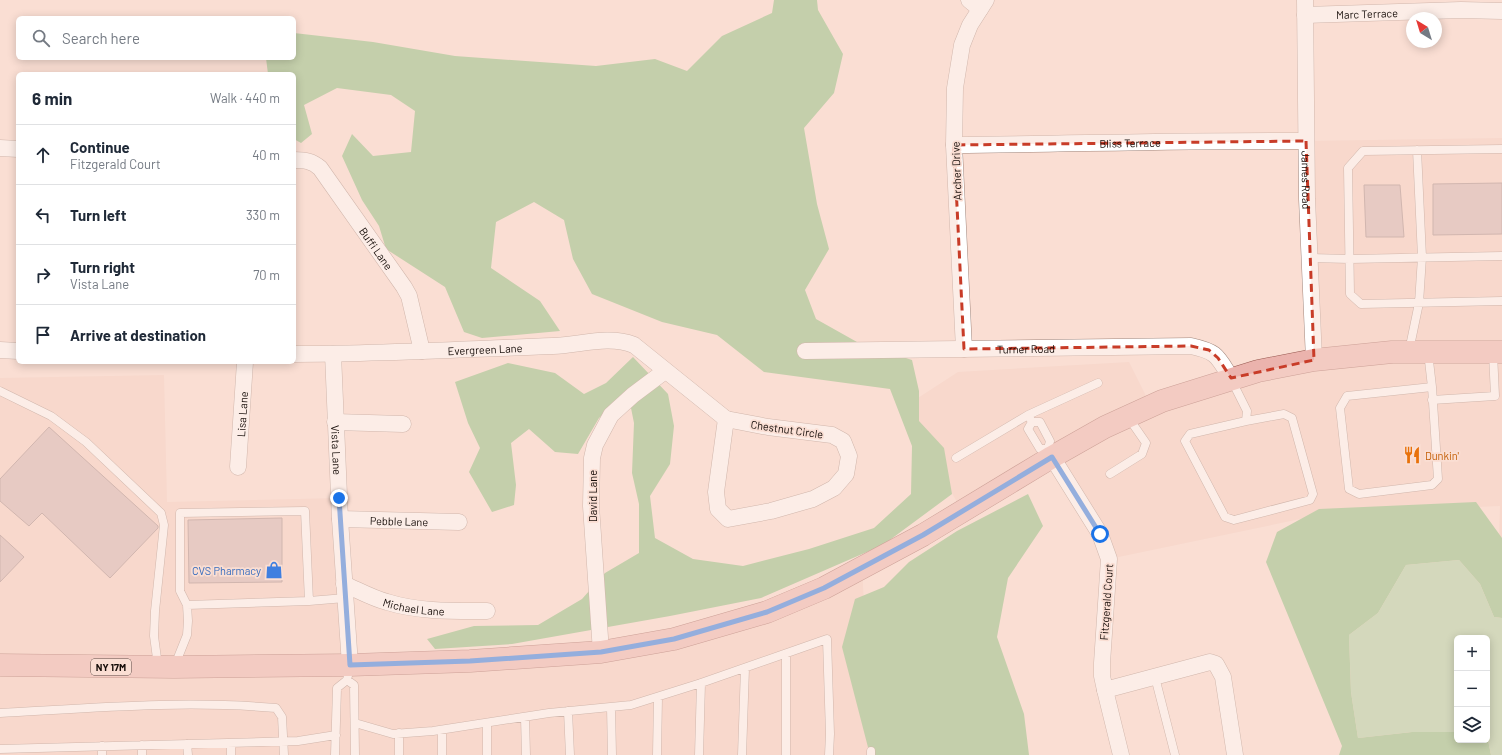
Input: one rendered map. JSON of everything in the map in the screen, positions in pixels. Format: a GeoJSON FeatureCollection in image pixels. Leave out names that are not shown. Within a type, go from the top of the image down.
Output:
{"type":"FeatureCollection","features":[{"type":"Feature","properties":{"kind":"main road","name":"NY 17M"},"geometry":{"type":"LineString","coordinates":[[0,665],[166,667],[349,673],[470,661],[601,652],[674,639],[767,612],[824,588],[923,535],[1050,453],[1162,401],[1231,378],[1314,360],[1392,352],[1497,352]]}},
{"type":"Feature","properties":{"kind":"street","name":"Archer Drive"},"geometry":{"type":"LineString","coordinates":[[964,349],[954,145],[955,88],[962,45],[978,3]]}},
{"type":"Feature","properties":{"kind":"street","name":"Marc Terrace"},"geometry":{"type":"LineString","coordinates":[[1305,7],[1502,11]]}},
{"type":"Feature","properties":{"kind":"street","name":"James Road"},"geometry":{"type":"LineString","coordinates":[[1305,7],[1307,199],[1314,360]]}},
{"type":"Feature","properties":{"kind":"street","name":"Bliss Terrace"},"geometry":{"type":"LineString","coordinates":[[954,145],[1196,140],[1306,141]]}},
{"type":"Feature","properties":{"kind":"street"},"geometry":{"type":"LineString","coordinates":[[0,148],[16,149]]}},
{"type":"Feature","properties":{"kind":"street","name":"Buffi Lane"},"geometry":{"type":"LineString","coordinates":[[300,160],[314,163],[320,168],[404,287],[409,296],[422,351]]}},
{"type":"Feature","properties":{"kind":"street","name":"Evergreen Lane"},"geometry":{"type":"LineString","coordinates":[[296,354],[557,346],[612,340],[624,341],[634,345],[665,371]]}},
{"type":"Feature","properties":{"kind":"street","name":"Turner Road"},"geometry":{"type":"LineString","coordinates":[[805,351],[1191,346],[1209,350],[1218,358],[1231,378]]}},
{"type":"Feature","properties":{"kind":"street"},"geometry":{"type":"LineString","coordinates":[[0,350],[16,351]]}},
{"type":"Feature","properties":{"kind":"street","name":"Vista Lane"},"geometry":{"type":"LineString","coordinates":[[333,354],[335,422],[349,673]]}},
{"type":"Feature","properties":{"kind":"street","name":"Lisa Lane"},"geometry":{"type":"LineString","coordinates":[[238,467],[245,364]]}},
{"type":"Feature","properties":{"kind":"street","name":"Chestnut Circle"},"geometry":{"type":"LineString","coordinates":[[665,371],[726,419],[768,427],[832,435],[843,441],[849,456],[846,474],[834,488],[813,499],[770,511],[728,519],[718,509],[716,492],[726,419]]}},
{"type":"Feature","properties":{"kind":"street","name":"David Lane"},"geometry":{"type":"LineString","coordinates":[[601,652],[591,506],[592,458],[595,445],[611,415],[665,371]]}},
{"type":"Feature","properties":{"kind":"street"},"geometry":{"type":"LineString","coordinates":[[335,422],[403,424]]}},
{"type":"Feature","properties":{"kind":"street","name":"Fitzgerald Court"},"geometry":{"type":"LineString","coordinates":[[1050,453],[1100,534],[1108,559],[1102,676],[1121,755]]}},
{"type":"Feature","properties":{"kind":"street","name":"Pebble Lane"},"geometry":{"type":"LineString","coordinates":[[340,519],[459,522]]}},
{"type":"Feature","properties":{"kind":"street","name":"Michael Lane"},"geometry":{"type":"LineString","coordinates":[[345,591],[409,608],[454,611],[487,611]]}},
{"type":"Feature","properties":{"kind":"street"},"geometry":{"type":"LineString","coordinates":[[1105,690],[1210,662],[1216,664],[1223,677],[1236,755]]}},
{"type":"Feature","properties":{"kind":"lane"},"geometry":{"type":"LineString","coordinates":[[1502,149],[1363,151],[1348,168],[1350,294],[1361,304],[1502,301]]}},
{"type":"Feature","properties":{"kind":"lane"},"geometry":{"type":"LineString","coordinates":[[1417,150],[1422,257],[1418,352],[1432,388],[1438,479],[1432,485],[1359,494],[1349,489],[1340,408],[1346,396],[1432,388]]}},
{"type":"Feature","properties":{"kind":"lane"},"geometry":{"type":"LineString","coordinates":[[1310,258],[1350,259],[1502,256]]}},
{"type":"Feature","properties":{"kind":"lane"},"geometry":{"type":"LineString","coordinates":[[1432,400],[1495,396],[1497,352]]}},
{"type":"Feature","properties":{"kind":"lane"},"geometry":{"type":"LineString","coordinates":[[1231,378],[1247,410],[1246,421]]}},
{"type":"Feature","properties":{"kind":"lane"},"geometry":{"type":"LineString","coordinates":[[956,458],[1098,383]]}},
{"type":"Feature","properties":{"kind":"lane"},"geometry":{"type":"LineString","coordinates":[[0,391],[51,416],[86,442],[161,513],[164,525],[155,611],[154,636],[166,667]]}},
{"type":"Feature","properties":{"kind":"lane"},"geometry":{"type":"LineString","coordinates":[[1284,414],[1292,418],[1313,494],[1310,500],[1234,520],[1225,517],[1185,441],[1190,434],[1246,421],[1284,414]]}},
{"type":"Feature","properties":{"kind":"lane"},"geometry":{"type":"LineString","coordinates":[[1110,474],[1142,454],[1146,443],[1128,417]]}},
{"type":"Feature","properties":{"kind":"lane"},"geometry":{"type":"LineString","coordinates":[[1030,419],[1040,422],[1050,441],[1050,453],[1040,449],[1028,429],[1030,419]]}},
{"type":"Feature","properties":{"kind":"lane"},"geometry":{"type":"LineString","coordinates":[[166,667],[187,635],[188,621],[186,605],[180,591],[180,513],[305,511],[309,601]]}},
{"type":"Feature","properties":{"kind":"lane"},"geometry":{"type":"LineString","coordinates":[[186,605],[309,601],[345,591]]}},
{"type":"Feature","properties":{"kind":"lane"},"geometry":{"type":"LineString","coordinates":[[354,723],[396,734],[442,730],[568,711],[631,705],[701,683],[827,639],[830,734],[829,755]]}},
{"type":"Feature","properties":{"kind":"lane"},"geometry":{"type":"LineString","coordinates":[[786,654],[786,755]]}},
{"type":"Feature","properties":{"kind":"lane"},"geometry":{"type":"LineString","coordinates":[[742,755],[745,668]]}},
{"type":"Feature","properties":{"kind":"lane"},"geometry":{"type":"LineString","coordinates":[[335,755],[337,688],[349,673],[354,685],[355,755]]}},
{"type":"Feature","properties":{"kind":"lane"},"geometry":{"type":"LineString","coordinates":[[1155,677],[1175,755]]}},
{"type":"Feature","properties":{"kind":"lane"},"geometry":{"type":"LineString","coordinates":[[699,755],[701,683]]}},
{"type":"Feature","properties":{"kind":"lane"},"geometry":{"type":"LineString","coordinates":[[657,755],[658,697]]}},
{"type":"Feature","properties":{"kind":"lane"},"geometry":{"type":"LineString","coordinates":[[0,713],[132,706],[239,705],[276,708],[282,717],[284,755]]}},
{"type":"Feature","properties":{"kind":"lane"},"geometry":{"type":"LineString","coordinates":[[611,707],[612,755]]}},
{"type":"Feature","properties":{"kind":"lane"},"geometry":{"type":"LineString","coordinates":[[568,711],[570,755]]}},
{"type":"Feature","properties":{"kind":"lane"},"geometry":{"type":"LineString","coordinates":[[525,717],[526,755]]}},
{"type":"Feature","properties":{"kind":"lane"},"geometry":{"type":"LineString","coordinates":[[487,723],[488,755]]}},
{"type":"Feature","properties":{"kind":"lane"},"geometry":{"type":"LineString","coordinates":[[442,730],[442,755]]}},
{"type":"Feature","properties":{"kind":"lane"},"geometry":{"type":"LineString","coordinates":[[396,734],[399,755]]}},
{"type":"Feature","properties":{"kind":"lane"},"geometry":{"type":"LineString","coordinates":[[0,749],[17,752],[57,751],[102,746],[298,741],[336,736]]}},
{"type":"Feature","properties":{"kind":"lane"},"geometry":{"type":"LineString","coordinates":[[231,743],[231,755]]}},
{"type":"Feature","properties":{"kind":"lane"},"geometry":{"type":"LineString","coordinates":[[187,744],[188,755]]}},
{"type":"Feature","properties":{"kind":"lane"},"geometry":{"type":"LineString","coordinates":[[142,745],[142,755]]}},
{"type":"Feature","properties":{"kind":"lane"},"geometry":{"type":"LineString","coordinates":[[102,746],[102,755]]}},
{"type":"Feature","properties":{"kind":"highlighted area"},"geometry":{"type":"Polygon","coordinates":[[[1306,141],[1314,360],[1231,378],[1218,358],[1209,350],[1191,346],[964,349],[954,145],[1306,141]]]}},
{"type":"Feature","properties":{"kind":"shaded area"},"geometry":{"type":"Polygon","coordinates":[[[1502,138],[1502,608],[1497,608],[1500,506],[1329,513],[1109,559],[1054,460],[962,511],[904,407],[958,372],[1129,362],[1151,406],[1314,360],[1306,141],[1502,138]]]}},
{"type":"Feature","properties":{"kind":"shaded area"},"geometry":{"type":"Polygon","coordinates":[[[164,375],[167,502],[339,498],[350,665],[674,639],[862,567],[872,755],[0,755],[0,378],[164,375]]]}},
{"type":"Feature","properties":{"kind":"green space"},"geometry":{"type":"Polygon","coordinates":[[[774,0],[817,0],[818,10],[843,54],[834,93],[804,128],[817,204],[829,249],[805,290],[816,319],[857,342],[912,360],[919,391],[919,421],[944,448],[952,494],[883,545],[761,598],[512,644],[435,649],[427,639],[474,626],[538,625],[582,599],[605,573],[639,553],[639,504],[632,473],[634,423],[628,393],[599,418],[578,454],[555,452],[529,429],[511,443],[516,485],[514,505],[492,512],[469,472],[480,448],[468,423],[455,382],[508,363],[555,373],[584,394],[606,383],[633,357],[668,394],[674,426],[670,464],[650,496],[655,538],[693,559],[743,566],[809,549],[874,528],[911,494],[912,446],[890,389],[764,372],[717,335],[662,322],[592,294],[573,259],[564,220],[534,202],[496,222],[491,268],[540,301],[560,331],[482,338],[464,332],[445,287],[386,249],[379,226],[362,200],[342,156],[352,134],[373,156],[411,152],[415,111],[391,95],[337,88],[304,105],[312,134],[301,143],[296,140],[296,72],[268,72],[266,60],[296,60],[296,33],[373,42],[455,56],[596,66],[655,59],[687,71],[722,36],[772,13],[774,0]]]}},
{"type":"Feature","properties":{"kind":"green space"},"geometry":{"type":"Polygon","coordinates":[[[1028,494],[1043,526],[1008,578],[997,637],[1024,714],[1029,755],[870,755],[842,647],[855,599],[884,587],[909,562],[957,531],[1028,494]]]}},
{"type":"Feature","properties":{"kind":"green space"},"geometry":{"type":"Polygon","coordinates":[[[1476,502],[1502,538],[1502,618],[1494,617],[1480,584],[1459,560],[1406,565],[1378,613],[1349,635],[1351,692],[1358,738],[1412,732],[1454,732],[1454,743],[1489,743],[1491,755],[1339,755],[1342,746],[1266,562],[1277,532],[1319,509],[1476,502]]]}},
{"type":"Feature","properties":{"kind":"green space"},"geometry":{"type":"Polygon","coordinates":[[[1459,560],[1480,584],[1494,617],[1502,618],[1502,755],[1491,755],[1489,743],[1490,743],[1490,635],[1454,635],[1454,732],[1412,732],[1358,738],[1351,692],[1349,635],[1378,613],[1406,565],[1459,560]]]}},
{"type":"Feature","properties":{"kind":"building"},"geometry":{"type":"Polygon","coordinates":[[[1502,183],[1502,234],[1433,235],[1433,184],[1502,183]]]}},
{"type":"Feature","properties":{"kind":"building"},"geometry":{"type":"Polygon","coordinates":[[[1364,185],[1400,185],[1404,237],[1366,237],[1364,185]]]}},
{"type":"Feature","properties":{"kind":"building"},"geometry":{"type":"Polygon","coordinates":[[[49,427],[158,526],[158,528],[110,578],[42,513],[29,526],[0,501],[0,479],[49,427]]]}},
{"type":"Feature","properties":{"kind":"building"},"geometry":{"type":"Polygon","coordinates":[[[282,518],[282,582],[189,583],[188,520],[282,518]]]}},
{"type":"Feature","properties":{"kind":"building"},"geometry":{"type":"Polygon","coordinates":[[[0,535],[24,557],[0,582],[0,535]]]}},
{"type":"Feature","properties":{"kind":"place","name":"Dunkin'"},"geometry":{"type":"Point","coordinates":[1412,455]}},
{"type":"Feature","properties":{"kind":"place","name":"CVS Pharmacy"},"geometry":{"type":"Point","coordinates":[274,570]}},
{"type":"Feature","properties":{"kind":"route"},"geometry":{"type":"LineString","coordinates":[[339,498],[350,665],[470,661],[601,652],[674,639],[767,612],[824,588],[923,535],[1052,457],[1100,534]]}}]}
